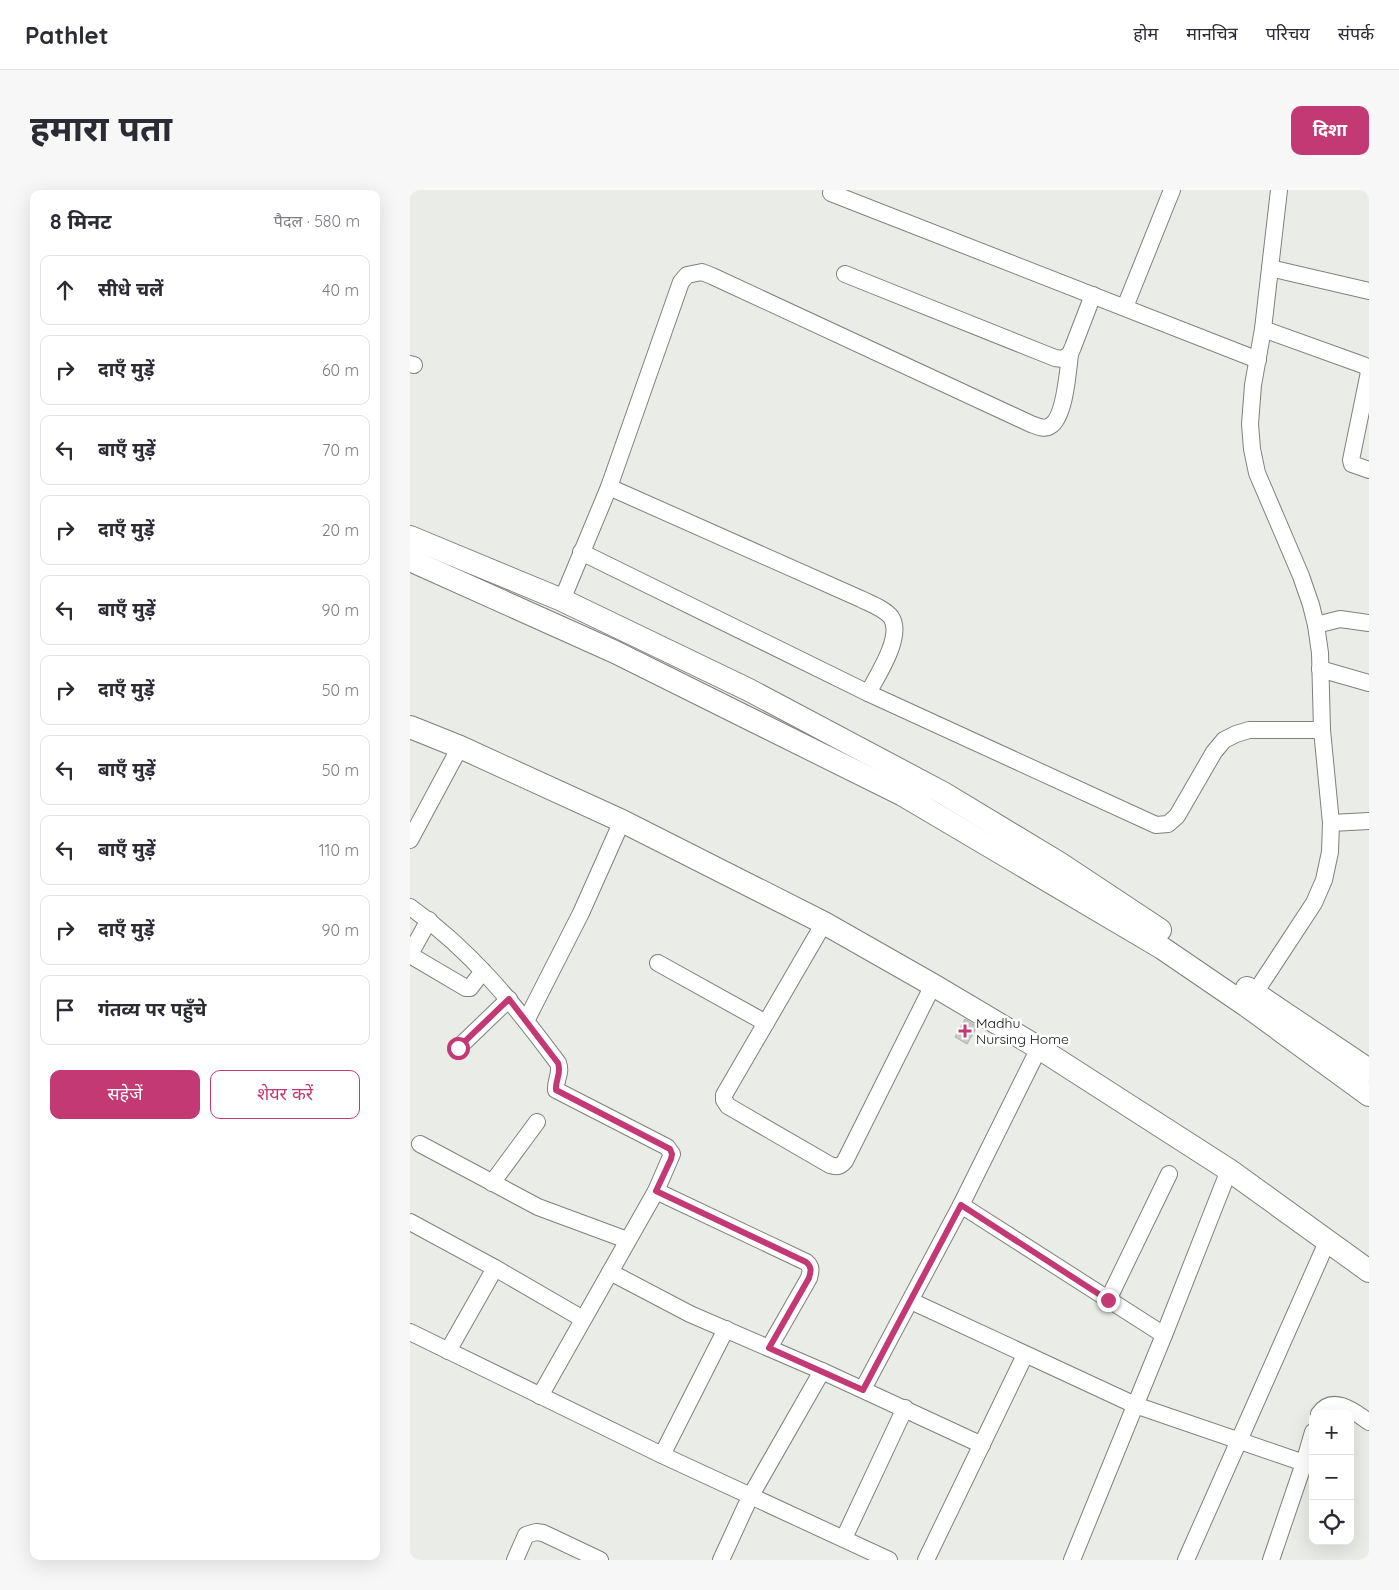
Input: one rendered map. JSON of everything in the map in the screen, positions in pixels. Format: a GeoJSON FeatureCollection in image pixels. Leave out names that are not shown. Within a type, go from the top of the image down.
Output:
{"type":"FeatureCollection","features":[{"type":"Feature","properties":{"kind":"main road"},"geometry":{"type":"LineString","coordinates":[[410,537],[562,600],[749,690],[943,793],[1059,863],[1251,1000],[1369,1095]]}},
{"type":"Feature","properties":{"kind":"main road"},"geometry":{"type":"LineString","coordinates":[[410,560],[615,652],[903,795],[1369,1070]]}},
{"type":"Feature","properties":{"kind":"main road"},"geometry":{"type":"LineString","coordinates":[[410,727],[460,747],[622,821],[824,923],[1039,1048],[1229,1170],[1369,1271]]}},
{"type":"Feature","properties":{"kind":"street"},"geometry":{"type":"LineString","coordinates":[[1125,308],[1172,190]]}},
{"type":"Feature","properties":{"kind":"street"},"geometry":{"type":"LineString","coordinates":[[1251,1000],[1314,903],[1324,880],[1330,852],[1331,823],[1322,730],[1319,642],[1316,625],[1312,605],[1304,583],[1257,473],[1250,424],[1253,385],[1263,329],[1279,190]]}},
{"type":"Feature","properties":{"kind":"street"},"geometry":{"type":"LineString","coordinates":[[832,193],[1258,360]]}},
{"type":"Feature","properties":{"kind":"street"},"geometry":{"type":"LineString","coordinates":[[1270,268],[1369,291]]}},
{"type":"Feature","properties":{"kind":"street"},"geometry":{"type":"LineString","coordinates":[[562,600],[609,488],[681,282],[687,275],[702,272],[712,276],[1043,428],[1050,426],[1056,421],[1062,406],[1067,386],[1070,354],[1093,295]]}},
{"type":"Feature","properties":{"kind":"street"},"geometry":{"type":"LineString","coordinates":[[845,274],[1055,358],[1063,359],[1070,354]]}},
{"type":"Feature","properties":{"kind":"street"},"geometry":{"type":"LineString","coordinates":[[1263,329],[1367,367],[1369,372],[1350,460],[1352,464],[1369,470]]}},
{"type":"Feature","properties":{"kind":"street"},"geometry":{"type":"LineString","coordinates":[[609,488],[861,599],[879,608],[892,618],[895,631],[893,645],[868,693]]}},
{"type":"Feature","properties":{"kind":"street"},"geometry":{"type":"LineString","coordinates":[[581,552],[868,693],[1156,825],[1168,824],[1177,816],[1214,752],[1224,740],[1249,730],[1322,730]]}},
{"type":"Feature","properties":{"kind":"street"},"geometry":{"type":"LineString","coordinates":[[1316,625],[1340,619],[1369,623]]}},
{"type":"Feature","properties":{"kind":"street"},"geometry":{"type":"LineString","coordinates":[[1320,669],[1369,683]]}},
{"type":"Feature","properties":{"kind":"street"},"geometry":{"type":"LineString","coordinates":[[410,840],[460,747]]}},
{"type":"Feature","properties":{"kind":"street"},"geometry":{"type":"LineString","coordinates":[[526,1021],[581,913],[622,821]]}},
{"type":"Feature","properties":{"kind":"street"},"geometry":{"type":"LineString","coordinates":[[1331,823],[1369,821]]}},
{"type":"Feature","properties":{"kind":"street"},"geometry":{"type":"LineString","coordinates":[[410,907],[457,945],[509,999],[558,1063],[560,1072],[555,1084],[556,1090],[670,1149],[672,1154],[656,1191],[540,1396]]}},
{"type":"Feature","properties":{"kind":"street"},"geometry":{"type":"LineString","coordinates":[[428,920],[410,954],[466,988],[470,988],[483,971]]}},
{"type":"Feature","properties":{"kind":"street"},"geometry":{"type":"LineString","coordinates":[[824,923],[724,1095],[724,1100],[728,1106],[830,1165],[841,1166],[845,1161],[933,985]]}},
{"type":"Feature","properties":{"kind":"street"},"geometry":{"type":"LineString","coordinates":[[658,963],[766,1023]]}},
{"type":"Feature","properties":{"kind":"street"},"geometry":{"type":"LineString","coordinates":[[458,1048],[509,999]]}},
{"type":"Feature","properties":{"kind":"street"},"geometry":{"type":"LineString","coordinates":[[863,1390],[961,1205],[1039,1048]]}},
{"type":"Feature","properties":{"kind":"street"},"geometry":{"type":"LineString","coordinates":[[492,1183],[537,1122]]}},
{"type":"Feature","properties":{"kind":"street"},"geometry":{"type":"LineString","coordinates":[[420,1144],[546,1210],[628,1240]]}},
{"type":"Feature","properties":{"kind":"street"},"geometry":{"type":"LineString","coordinates":[[1072,1560],[1229,1170]]}},
{"type":"Feature","properties":{"kind":"street"},"geometry":{"type":"LineString","coordinates":[[1108,1300],[1169,1174]]}},
{"type":"Feature","properties":{"kind":"street"},"geometry":{"type":"LineString","coordinates":[[656,1191],[806,1262],[810,1266],[809,1278],[769,1348]]}},
{"type":"Feature","properties":{"kind":"street"},"geometry":{"type":"LineString","coordinates":[[961,1205],[1164,1335]]}},
{"type":"Feature","properties":{"kind":"street"},"geometry":{"type":"LineString","coordinates":[[410,1222],[583,1319]]}},
{"type":"Feature","properties":{"kind":"street"},"geometry":{"type":"LineString","coordinates":[[1186,1560],[1327,1242]]}},
{"type":"Feature","properties":{"kind":"street"},"geometry":{"type":"LineString","coordinates":[[448,1351],[495,1268]]}},
{"type":"Feature","properties":{"kind":"street"},"geometry":{"type":"LineString","coordinates":[[610,1272],[690,1314],[905,1408],[982,1445]]}},
{"type":"Feature","properties":{"kind":"street"},"geometry":{"type":"LineString","coordinates":[[911,1301],[1135,1404],[1304,1463]]}},
{"type":"Feature","properties":{"kind":"street"},"geometry":{"type":"LineString","coordinates":[[662,1455],[726,1329]]}},
{"type":"Feature","properties":{"kind":"street"},"geometry":{"type":"LineString","coordinates":[[410,1332],[750,1497],[889,1560]]}},
{"type":"Feature","properties":{"kind":"street"},"geometry":{"type":"LineString","coordinates":[[926,1560],[1025,1355]]}},
{"type":"Feature","properties":{"kind":"street"},"geometry":{"type":"LineString","coordinates":[[721,1560],[750,1497],[822,1371]]}},
{"type":"Feature","properties":{"kind":"street"},"geometry":{"type":"LineString","coordinates":[[1322,1410],[1337,1404],[1351,1410]]}},
{"type":"Feature","properties":{"kind":"street"},"geometry":{"type":"LineString","coordinates":[[844,1538],[905,1408]]}},
{"type":"Feature","properties":{"kind":"street"},"geometry":{"type":"LineString","coordinates":[[1354,1412],[1369,1422]]}},
{"type":"Feature","properties":{"kind":"street"},"geometry":{"type":"LineString","coordinates":[[1271,1560],[1309,1446]]}},
{"type":"Feature","properties":{"kind":"street"},"geometry":{"type":"LineString","coordinates":[[514,1560],[526,1535],[536,1532],[543,1533],[600,1560]]}},
{"type":"Feature","properties":{"kind":"building"},"geometry":{"type":"Polygon","coordinates":[[[965,1019],[977,1027],[967,1044],[955,1037],[965,1019]]]}},
{"type":"Feature","properties":{"kind":"place","name":"Madhu Nursing Home"},"geometry":{"type":"Point","coordinates":[965,1031]}},
{"type":"Feature","properties":{"kind":"route"},"geometry":{"type":"LineString","coordinates":[[458,1048],[509,999],[558,1063],[560,1072],[555,1084],[556,1090],[670,1149],[671,1159],[656,1191],[806,1262],[810,1266],[809,1278],[769,1348],[863,1390],[961,1205],[1108,1300]]}}]}
